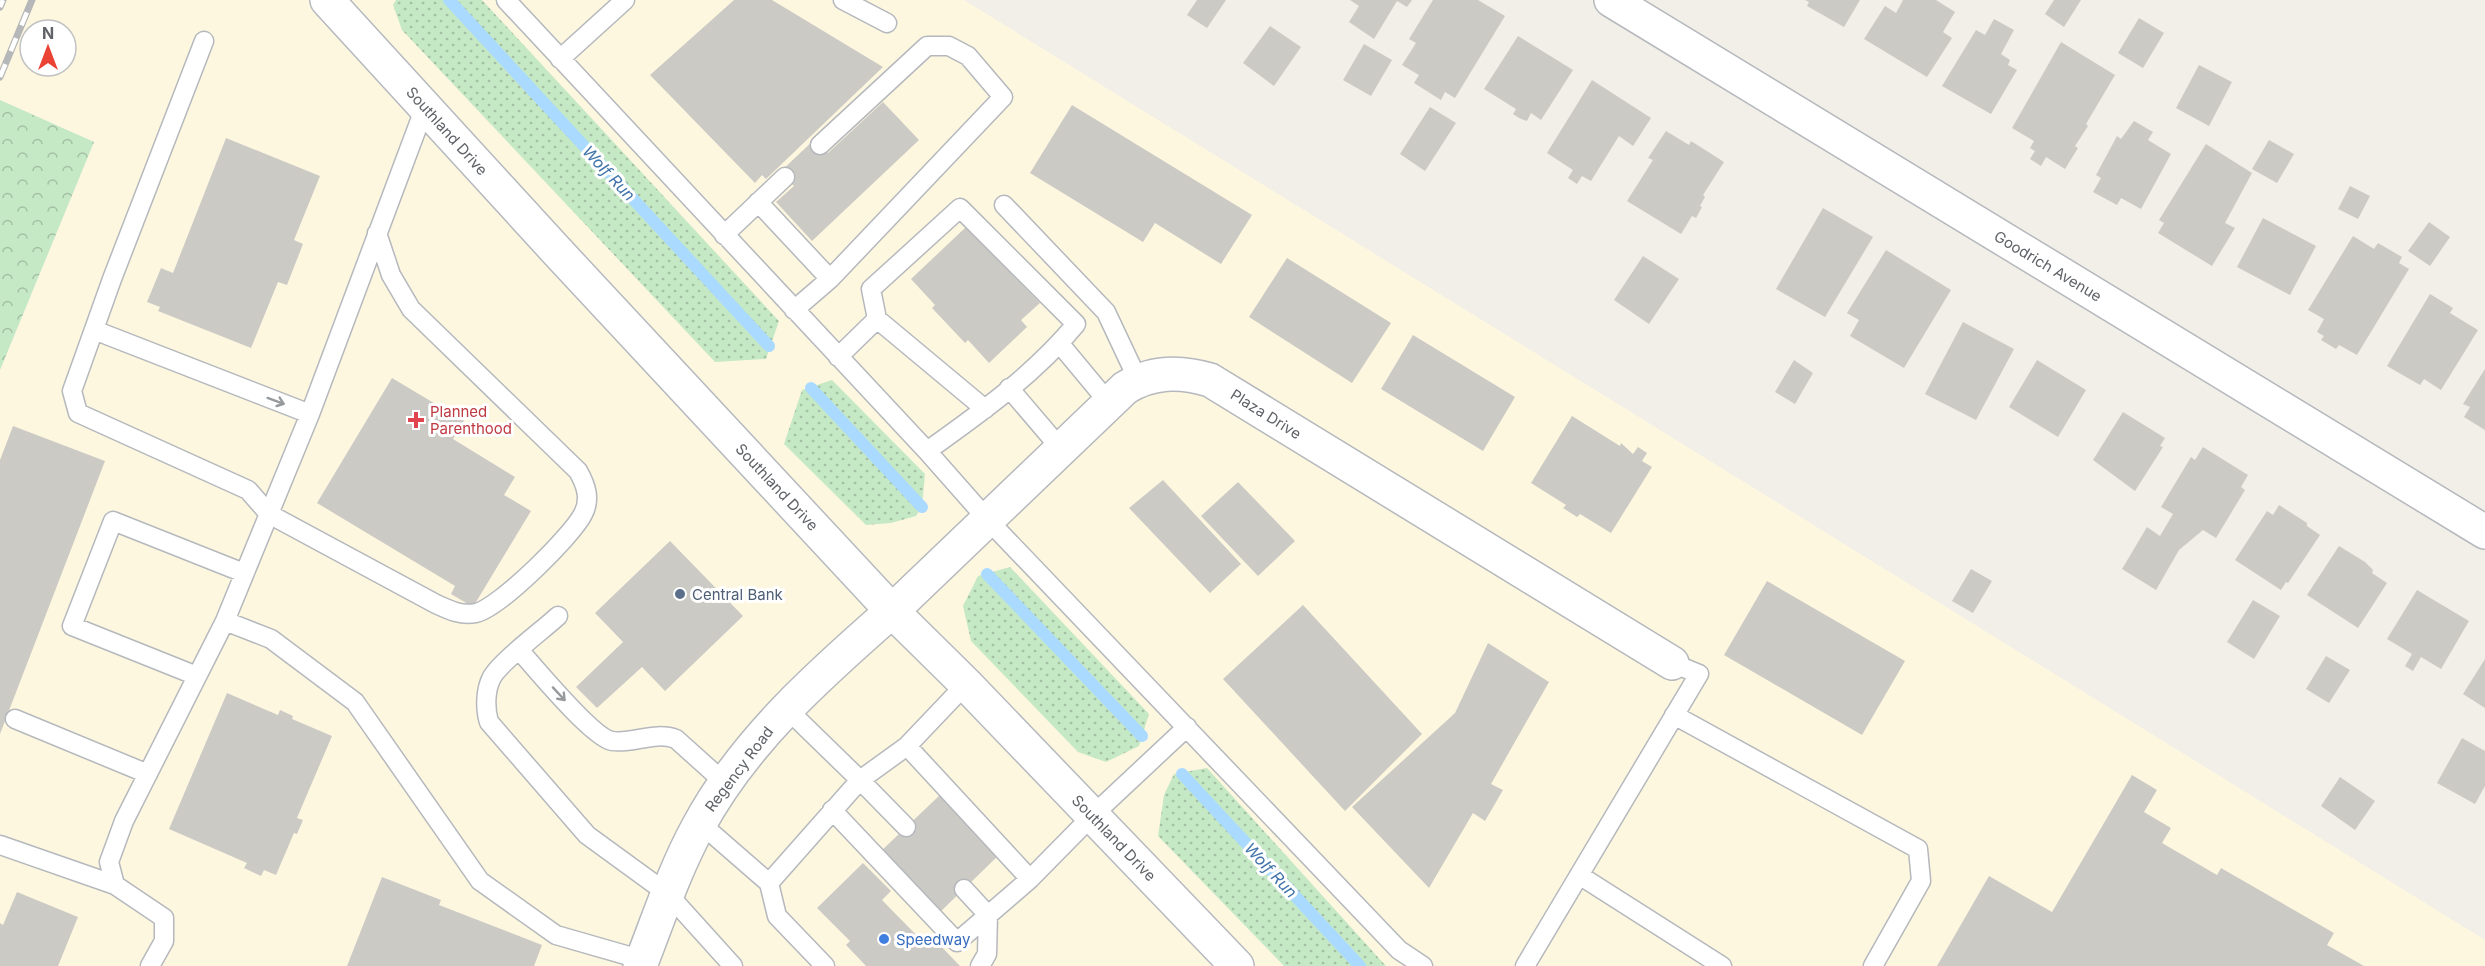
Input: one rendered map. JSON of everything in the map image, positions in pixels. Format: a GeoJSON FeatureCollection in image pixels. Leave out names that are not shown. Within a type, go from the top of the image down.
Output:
{"type":"FeatureCollection","features":[{"type":"Feature","properties":{"kind":"street","name":"Goodrich Avenue"},"geometry":{"type":"LineString","coordinates":[[1611,0],[2485,532]]}},
{"type":"Feature","properties":{"kind":"street","name":"Southland Drive"},"geometry":{"type":"LineString","coordinates":[[335,3],[425,107],[892,611],[966,684],[1237,966]]}},
{"type":"Feature","properties":{"kind":"street","name":"Plaza Drive"},"geometry":{"type":"LineString","coordinates":[[892,611],[1125,388],[1138,380],[1172,373],[1192,374],[1210,380],[1672,663]]}},
{"type":"Feature","properties":{"kind":"street","name":"Regency Road"},"geometry":{"type":"LineString","coordinates":[[642,963],[668,894],[700,823],[725,783],[786,708],[827,668],[892,611]]}},
{"type":"Feature","properties":{"kind":"lane"},"geometry":{"type":"LineString","coordinates":[[506,0],[927,451],[987,519],[1399,950],[1423,966]]}},
{"type":"Feature","properties":{"kind":"lane"},"geometry":{"type":"LineString","coordinates":[[560,59],[626,0]]}},
{"type":"Feature","properties":{"kind":"lane"},"geometry":{"type":"LineString","coordinates":[[843,0],[887,23]]}},
{"type":"Feature","properties":{"kind":"lane"},"geometry":{"type":"LineString","coordinates":[[204,41],[72,391],[78,413],[248,490],[268,514],[436,604],[462,614],[486,609],[499,601],[539,564],[584,514],[588,494],[578,471],[411,309],[391,275],[376,233]]}},
{"type":"Feature","properties":{"kind":"lane"},"geometry":{"type":"LineString","coordinates":[[794,310],[830,279],[1004,97],[968,56],[949,46],[927,46],[820,145]]}},
{"type":"Feature","properties":{"kind":"lane"},"geometry":{"type":"LineString","coordinates":[[115,885],[109,862],[124,821],[225,621],[310,414],[425,107]]}},
{"type":"Feature","properties":{"kind":"lane"},"geometry":{"type":"LineString","coordinates":[[724,235],[785,177]]}},
{"type":"Feature","properties":{"kind":"lane"},"geometry":{"type":"LineString","coordinates":[[758,202],[830,279]]}},
{"type":"Feature","properties":{"kind":"lane"},"geometry":{"type":"LineString","coordinates":[[1004,205],[1106,312],[1138,380]]}},
{"type":"Feature","properties":{"kind":"lane"},"geometry":{"type":"LineString","coordinates":[[927,451],[985,409],[1060,344],[1076,324],[960,208],[871,289],[877,319],[985,409]]}},
{"type":"Feature","properties":{"kind":"lane"},"geometry":{"type":"LineString","coordinates":[[838,357],[877,319]]}},
{"type":"Feature","properties":{"kind":"lane"},"geometry":{"type":"LineString","coordinates":[[94,330],[310,414]]}},
{"type":"Feature","properties":{"kind":"lane"},"geometry":{"type":"LineString","coordinates":[[1060,344],[1109,403]]}},
{"type":"Feature","properties":{"kind":"lane"},"geometry":{"type":"LineString","coordinates":[[1008,388],[1061,449]]}},
{"type":"Feature","properties":{"kind":"lane"},"geometry":{"type":"LineString","coordinates":[[197,676],[72,626],[113,521],[244,573]]}},
{"type":"Feature","properties":{"kind":"lane"},"geometry":{"type":"LineString","coordinates":[[558,616],[502,665],[493,676],[487,701],[486,713],[489,722],[587,835],[668,894],[733,966]]}},
{"type":"Feature","properties":{"kind":"lane"},"geometry":{"type":"LineString","coordinates":[[225,621],[271,639],[356,702],[480,880],[556,935],[642,963]]}},
{"type":"Feature","properties":{"kind":"lane"},"geometry":{"type":"LineString","coordinates":[[520,651],[589,725],[609,741],[627,741],[654,736],[676,739],[725,783]]}},
{"type":"Feature","properties":{"kind":"lane"},"geometry":{"type":"LineString","coordinates":[[1525,966],[1699,674],[1672,663]]}},
{"type":"Feature","properties":{"kind":"lane"},"geometry":{"type":"LineString","coordinates":[[769,883],[860,780],[907,746],[966,684]]}},
{"type":"Feature","properties":{"kind":"lane"},"geometry":{"type":"LineString","coordinates":[[786,708],[906,827]]}},
{"type":"Feature","properties":{"kind":"lane"},"geometry":{"type":"LineString","coordinates":[[1674,715],[1918,849],[1921,881],[1873,966]]}},
{"type":"Feature","properties":{"kind":"lane"},"geometry":{"type":"LineString","coordinates":[[15,719],[148,774]]}},
{"type":"Feature","properties":{"kind":"lane"},"geometry":{"type":"LineString","coordinates":[[832,810],[957,942],[1030,879],[1093,815],[1187,728]]}},
{"type":"Feature","properties":{"kind":"lane"},"geometry":{"type":"LineString","coordinates":[[907,746],[1030,879]]}},
{"type":"Feature","properties":{"kind":"lane"},"geometry":{"type":"LineString","coordinates":[[700,823],[769,883],[777,916],[825,966]]}},
{"type":"Feature","properties":{"kind":"lane"},"geometry":{"type":"LineString","coordinates":[[0,845],[115,885],[164,918],[164,941],[150,966]]}},
{"type":"Feature","properties":{"kind":"lane"},"geometry":{"type":"LineString","coordinates":[[1579,875],[1722,966]]}},
{"type":"Feature","properties":{"kind":"lane"},"geometry":{"type":"LineString","coordinates":[[964,889],[988,915],[987,954],[980,966]]}},
{"type":"Feature","properties":{"kind":"shaded area"},"geometry":{"type":"Polygon","coordinates":[[[0,0],[964,0],[2485,940],[2485,966],[0,966],[0,370],[94,142],[0,100],[0,0]]]}},
{"type":"Feature","properties":{"kind":"green space"},"geometry":{"type":"Polygon","coordinates":[[[396,0],[482,0],[779,321],[766,359],[715,362],[402,30],[393,5],[396,0]]]}},
{"type":"Feature","properties":{"kind":"green space"},"geometry":{"type":"Polygon","coordinates":[[[0,100],[94,142],[0,370],[0,100]]]}},
{"type":"Feature","properties":{"kind":"green space"},"geometry":{"type":"Polygon","coordinates":[[[832,380],[925,474],[922,507],[916,516],[891,523],[866,525],[784,444],[802,390],[832,380]]]}},
{"type":"Feature","properties":{"kind":"green space"},"geometry":{"type":"Polygon","coordinates":[[[1010,567],[1149,714],[1139,746],[1106,762],[1078,752],[971,641],[963,606],[978,576],[1010,567]]]}},
{"type":"Feature","properties":{"kind":"green space"},"geometry":{"type":"Polygon","coordinates":[[[1207,768],[1386,966],[1284,966],[1158,836],[1164,795],[1174,774],[1207,768]]]}},
{"type":"Feature","properties":{"kind":"building"},"geometry":{"type":"Polygon","coordinates":[[[734,0],[772,0],[883,67],[766,179],[762,175],[755,183],[650,75],[734,0]]]}},
{"type":"Feature","properties":{"kind":"building"},"geometry":{"type":"Polygon","coordinates":[[[1197,0],[1226,0],[1207,28],[1187,15],[1197,0]]]}},
{"type":"Feature","properties":{"kind":"building"},"geometry":{"type":"Polygon","coordinates":[[[1350,0],[1412,0],[1407,7],[1397,1],[1374,39],[1349,22],[1359,6],[1350,0]]]}},
{"type":"Feature","properties":{"kind":"building"},"geometry":{"type":"Polygon","coordinates":[[[1433,0],[1478,0],[1505,16],[1455,98],[1445,92],[1441,100],[1414,83],[1419,75],[1402,65],[1416,43],[1409,39],[1433,0]]]}},
{"type":"Feature","properties":{"kind":"building"},"geometry":{"type":"Polygon","coordinates":[[[1805,0],[1860,0],[1844,27],[1807,6],[1809,2],[1805,0]]]}},
{"type":"Feature","properties":{"kind":"building"},"geometry":{"type":"Polygon","coordinates":[[[1903,0],[1936,0],[1955,12],[1943,32],[1952,38],[1927,77],[1864,39],[1885,6],[1896,13],[1903,0]]]}},
{"type":"Feature","properties":{"kind":"building"},"geometry":{"type":"Polygon","coordinates":[[[2054,0],[2081,0],[2064,27],[2045,14],[2054,0]]]}},
{"type":"Feature","properties":{"kind":"building"},"geometry":{"type":"Polygon","coordinates":[[[2139,18],[2164,33],[2143,68],[2118,53],[2139,18]]]}},
{"type":"Feature","properties":{"kind":"building"},"geometry":{"type":"Polygon","coordinates":[[[1994,19],[2014,30],[2001,54],[2010,60],[2008,65],[2017,70],[1991,114],[1942,86],[1976,30],[1985,35],[1994,19]]]}},
{"type":"Feature","properties":{"kind":"building"},"geometry":{"type":"Polygon","coordinates":[[[1270,26],[1301,47],[1274,86],[1243,63],[1270,26]]]}},
{"type":"Feature","properties":{"kind":"building"},"geometry":{"type":"Polygon","coordinates":[[[1518,36],[1573,70],[1541,120],[1531,113],[1527,121],[1519,118],[1513,114],[1516,109],[1484,89],[1518,36]]]}},
{"type":"Feature","properties":{"kind":"building"},"geometry":{"type":"Polygon","coordinates":[[[2061,42],[2115,75],[2086,124],[2088,126],[2075,146],[2078,148],[2065,169],[2046,157],[2041,166],[2030,159],[2035,151],[2030,148],[2034,141],[2012,128],[2061,42]]]}},
{"type":"Feature","properties":{"kind":"building"},"geometry":{"type":"Polygon","coordinates":[[[1364,44],[1392,60],[1371,96],[1343,80],[1364,44]]]}},
{"type":"Feature","properties":{"kind":"building"},"geometry":{"type":"Polygon","coordinates":[[[2199,65],[2232,82],[2209,126],[2176,108],[2199,65]]]}},
{"type":"Feature","properties":{"kind":"building"},"geometry":{"type":"Polygon","coordinates":[[[1592,80],[1651,118],[1633,146],[1619,136],[1591,181],[1582,176],[1577,184],[1568,178],[1573,170],[1547,153],[1592,80]]]}},
{"type":"Feature","properties":{"kind":"building"},"geometry":{"type":"Polygon","coordinates":[[[883,102],[919,140],[812,241],[776,202],[794,186],[780,172],[815,139],[828,153],[883,102]]]}},
{"type":"Feature","properties":{"kind":"building"},"geometry":{"type":"Polygon","coordinates":[[[1072,105],[1252,215],[1221,264],[1155,223],[1143,242],[1030,173],[1072,105]]]}},
{"type":"Feature","properties":{"kind":"building"},"geometry":{"type":"Polygon","coordinates":[[[1430,107],[1456,123],[1425,171],[1400,154],[1430,107]]]}},
{"type":"Feature","properties":{"kind":"building"},"geometry":{"type":"Polygon","coordinates":[[[2134,121],[2153,132],[2148,140],[2171,154],[2141,209],[2121,198],[2117,205],[2093,192],[2101,178],[2096,175],[2117,136],[2121,139],[2134,121]]]}},
{"type":"Feature","properties":{"kind":"building"},"geometry":{"type":"Polygon","coordinates":[[[1666,131],[1689,145],[1691,141],[1724,162],[1703,195],[1705,197],[1700,206],[1702,207],[1696,218],[1692,216],[1681,234],[1627,201],[1653,160],[1648,158],[1666,131]]]}},
{"type":"Feature","properties":{"kind":"building"},"geometry":{"type":"Polygon","coordinates":[[[226,138],[320,176],[294,240],[303,244],[287,285],[278,282],[251,348],[158,311],[160,307],[147,302],[161,268],[173,273],[226,138]]]}},
{"type":"Feature","properties":{"kind":"building"},"geometry":{"type":"Polygon","coordinates":[[[2269,140],[2294,154],[2277,183],[2252,169],[2269,140]]]}},
{"type":"Feature","properties":{"kind":"building"},"geometry":{"type":"Polygon","coordinates":[[[2206,144],[2252,173],[2225,223],[2235,228],[2212,266],[2158,233],[2164,223],[2159,220],[2206,144]]]}},
{"type":"Feature","properties":{"kind":"building"},"geometry":{"type":"Polygon","coordinates":[[[2350,186],[2370,196],[2358,219],[2338,209],[2350,186]]]}},
{"type":"Feature","properties":{"kind":"building"},"geometry":{"type":"Polygon","coordinates":[[[1823,208],[1873,237],[1825,317],[1776,289],[1823,208]]]}},
{"type":"Feature","properties":{"kind":"building"},"geometry":{"type":"Polygon","coordinates":[[[2263,218],[2316,246],[2290,295],[2237,267],[2263,218]]]}},
{"type":"Feature","properties":{"kind":"building"},"geometry":{"type":"Polygon","coordinates":[[[2429,222],[2450,237],[2430,266],[2408,251],[2429,222]]]}},
{"type":"Feature","properties":{"kind":"building"},"geometry":{"type":"Polygon","coordinates":[[[966,227],[1040,303],[1021,320],[1027,327],[989,363],[968,340],[965,343],[932,308],[935,305],[911,279],[966,227]]]}},
{"type":"Feature","properties":{"kind":"building"},"geometry":{"type":"Polygon","coordinates":[[[2353,236],[2374,249],[2378,243],[2402,257],[2399,263],[2409,269],[2357,355],[2339,345],[2336,349],[2321,340],[2324,336],[2317,332],[2324,319],[2308,310],[2353,236]]]}},
{"type":"Feature","properties":{"kind":"building"},"geometry":{"type":"Polygon","coordinates":[[[1886,250],[1951,290],[1904,368],[1850,336],[1859,320],[1847,313],[1886,250]]]}},
{"type":"Feature","properties":{"kind":"building"},"geometry":{"type":"Polygon","coordinates":[[[1643,256],[1679,279],[1649,324],[1614,300],[1643,256]]]}},
{"type":"Feature","properties":{"kind":"building"},"geometry":{"type":"Polygon","coordinates":[[[1287,258],[1391,323],[1352,383],[1249,317],[1287,258]]]}},
{"type":"Feature","properties":{"kind":"building"},"geometry":{"type":"Polygon","coordinates":[[[2430,294],[2453,308],[2450,313],[2478,330],[2441,390],[2424,379],[2420,385],[2387,366],[2430,294]]]}},
{"type":"Feature","properties":{"kind":"building"},"geometry":{"type":"Polygon","coordinates":[[[1963,322],[2014,349],[1976,420],[1925,394],[1963,322]]]}},
{"type":"Feature","properties":{"kind":"building"},"geometry":{"type":"Polygon","coordinates":[[[1413,335],[1515,397],[1483,451],[1381,389],[1413,335]]]}},
{"type":"Feature","properties":{"kind":"building"},"geometry":{"type":"Polygon","coordinates":[[[1794,360],[1813,373],[1795,404],[1775,392],[1794,360]]]}},
{"type":"Feature","properties":{"kind":"building"},"geometry":{"type":"Polygon","coordinates":[[[2037,360],[2086,390],[2058,437],[2009,407],[2037,360]]]}},
{"type":"Feature","properties":{"kind":"building"},"geometry":{"type":"Polygon","coordinates":[[[2485,369],[2485,430],[2464,417],[2470,407],[2463,404],[2485,369]]]}},
{"type":"Feature","properties":{"kind":"building"},"geometry":{"type":"Polygon","coordinates":[[[392,378],[464,421],[453,439],[515,477],[504,495],[531,511],[473,607],[451,594],[455,586],[317,503],[392,378]]]}},
{"type":"Feature","properties":{"kind":"building"},"geometry":{"type":"Polygon","coordinates":[[[2123,412],[2165,438],[2160,446],[2163,447],[2135,491],[2093,460],[2123,412]]]}},
{"type":"Feature","properties":{"kind":"building"},"geometry":{"type":"Polygon","coordinates":[[[1572,416],[1620,446],[1621,443],[1633,454],[1638,447],[1647,453],[1642,461],[1652,467],[1611,533],[1580,514],[1577,517],[1563,508],[1566,505],[1531,483],[1572,416]]]}},
{"type":"Feature","properties":{"kind":"building"},"geometry":{"type":"Polygon","coordinates":[[[13,426],[105,461],[0,734],[0,460],[13,426]]]}},
{"type":"Feature","properties":{"kind":"building"},"geometry":{"type":"Polygon","coordinates":[[[2203,447],[2248,475],[2241,487],[2245,490],[2216,538],[2203,530],[2179,550],[2156,590],[2122,569],[2147,527],[2160,536],[2173,514],[2161,507],[2191,457],[2195,460],[2203,447]]]}},
{"type":"Feature","properties":{"kind":"building"},"geometry":{"type":"Polygon","coordinates":[[[1163,480],[1241,564],[1210,593],[1129,508],[1163,480]]]}},
{"type":"Feature","properties":{"kind":"building"},"geometry":{"type":"Polygon","coordinates":[[[1238,482],[1295,541],[1258,576],[1201,516],[1238,482]]]}},
{"type":"Feature","properties":{"kind":"building"},"geometry":{"type":"Polygon","coordinates":[[[2279,505],[2307,523],[2307,526],[2320,535],[2281,590],[2235,560],[2267,511],[2273,515],[2279,505]]]}},
{"type":"Feature","properties":{"kind":"building"},"geometry":{"type":"Polygon","coordinates":[[[670,541],[743,616],[665,691],[642,667],[597,708],[576,687],[623,642],[595,613],[670,541]]]}},
{"type":"Feature","properties":{"kind":"building"},"geometry":{"type":"Polygon","coordinates":[[[2339,546],[2365,562],[2373,570],[2372,573],[2387,583],[2358,628],[2307,595],[2339,546]]]}},
{"type":"Feature","properties":{"kind":"building"},"geometry":{"type":"Polygon","coordinates":[[[1971,569],[1992,581],[1973,613],[1952,601],[1971,569]]]}},
{"type":"Feature","properties":{"kind":"building"},"geometry":{"type":"Polygon","coordinates":[[[1767,581],[1905,661],[1862,735],[1724,655],[1767,581]]]}},
{"type":"Feature","properties":{"kind":"building"},"geometry":{"type":"Polygon","coordinates":[[[2417,590],[2469,621],[2441,669],[2421,657],[2413,671],[2405,666],[2412,654],[2387,639],[2417,590]]]}},
{"type":"Feature","properties":{"kind":"building"},"geometry":{"type":"Polygon","coordinates":[[[2253,600],[2280,616],[2254,659],[2227,642],[2253,600]]]}},
{"type":"Feature","properties":{"kind":"building"},"geometry":{"type":"Polygon","coordinates":[[[1303,605],[1422,734],[1345,811],[1223,679],[1303,605]]]}},
{"type":"Feature","properties":{"kind":"building"},"geometry":{"type":"Polygon","coordinates":[[[1488,643],[1549,682],[1491,784],[1503,790],[1485,821],[1473,813],[1429,888],[1352,807],[1455,713],[1488,643]]]}},
{"type":"Feature","properties":{"kind":"building"},"geometry":{"type":"Polygon","coordinates":[[[2326,656],[2350,670],[2329,703],[2306,689],[2326,656]]]}},
{"type":"Feature","properties":{"kind":"building"},"geometry":{"type":"Polygon","coordinates":[[[2485,659],[2485,708],[2463,694],[2485,659]]]}},
{"type":"Feature","properties":{"kind":"building"},"geometry":{"type":"Polygon","coordinates":[[[227,693],[278,715],[280,710],[293,716],[292,719],[332,736],[297,818],[303,820],[297,834],[294,833],[276,875],[264,870],[261,876],[244,868],[247,863],[169,829],[227,693]]]}},
{"type":"Feature","properties":{"kind":"building"},"geometry":{"type":"Polygon","coordinates":[[[2462,738],[2485,751],[2485,786],[2475,804],[2437,783],[2462,738]]]}},
{"type":"Feature","properties":{"kind":"building"},"geometry":{"type":"Polygon","coordinates":[[[2132,775],[2157,790],[2144,812],[2171,828],[2162,843],[2217,875],[2221,868],[2334,933],[2327,945],[2364,966],[1937,966],[1989,876],[2052,912],[2132,775]]]}},
{"type":"Feature","properties":{"kind":"building"},"geometry":{"type":"Polygon","coordinates":[[[2340,777],[2375,801],[2355,830],[2321,806],[2340,777]]]}},
{"type":"Feature","properties":{"kind":"building"},"geometry":{"type":"Polygon","coordinates":[[[941,794],[1000,854],[938,914],[879,853],[941,794]]]}},
{"type":"Feature","properties":{"kind":"building"},"geometry":{"type":"Polygon","coordinates":[[[863,863],[891,891],[882,900],[929,948],[936,941],[960,966],[866,966],[846,945],[850,941],[817,908],[863,863]]]}},
{"type":"Feature","properties":{"kind":"building"},"geometry":{"type":"Polygon","coordinates":[[[382,877],[441,900],[439,905],[542,945],[534,966],[347,966],[382,877]]]}},
{"type":"Feature","properties":{"kind":"building"},"geometry":{"type":"Polygon","coordinates":[[[17,892],[78,917],[58,966],[0,966],[0,923],[3,925],[17,892]]]}},
{"type":"Feature","properties":{"kind":"waterway","name":"Wolf Run"},"geometry":{"type":"LineString","coordinates":[[449,0],[769,346]]}},
{"type":"Feature","properties":{"kind":"waterway","name":"Wolf Run"},"geometry":{"type":"LineString","coordinates":[[811,388],[922,507]]}},
{"type":"Feature","properties":{"kind":"waterway","name":"Wolf Run"},"geometry":{"type":"LineString","coordinates":[[987,574],[1142,736]]}},
{"type":"Feature","properties":{"kind":"waterway","name":"Wolf Run"},"geometry":{"type":"LineString","coordinates":[[1182,774],[1360,966]]}},
{"type":"Feature","properties":{"kind":"railway"},"geometry":{"type":"LineString","coordinates":[[0,7],[3,0]]}},
{"type":"Feature","properties":{"kind":"railway"},"geometry":{"type":"LineString","coordinates":[[0,77],[32,0]]}},
{"type":"Feature","properties":{"kind":"place","name":"Planned Parenthood"},"geometry":{"type":"Point","coordinates":[416,420]}},
{"type":"Feature","properties":{"kind":"place","name":"Central Bank"},"geometry":{"type":"Point","coordinates":[680,594]}},
{"type":"Feature","properties":{"kind":"place","name":"Speedway"},"geometry":{"type":"Point","coordinates":[884,939]}}]}
